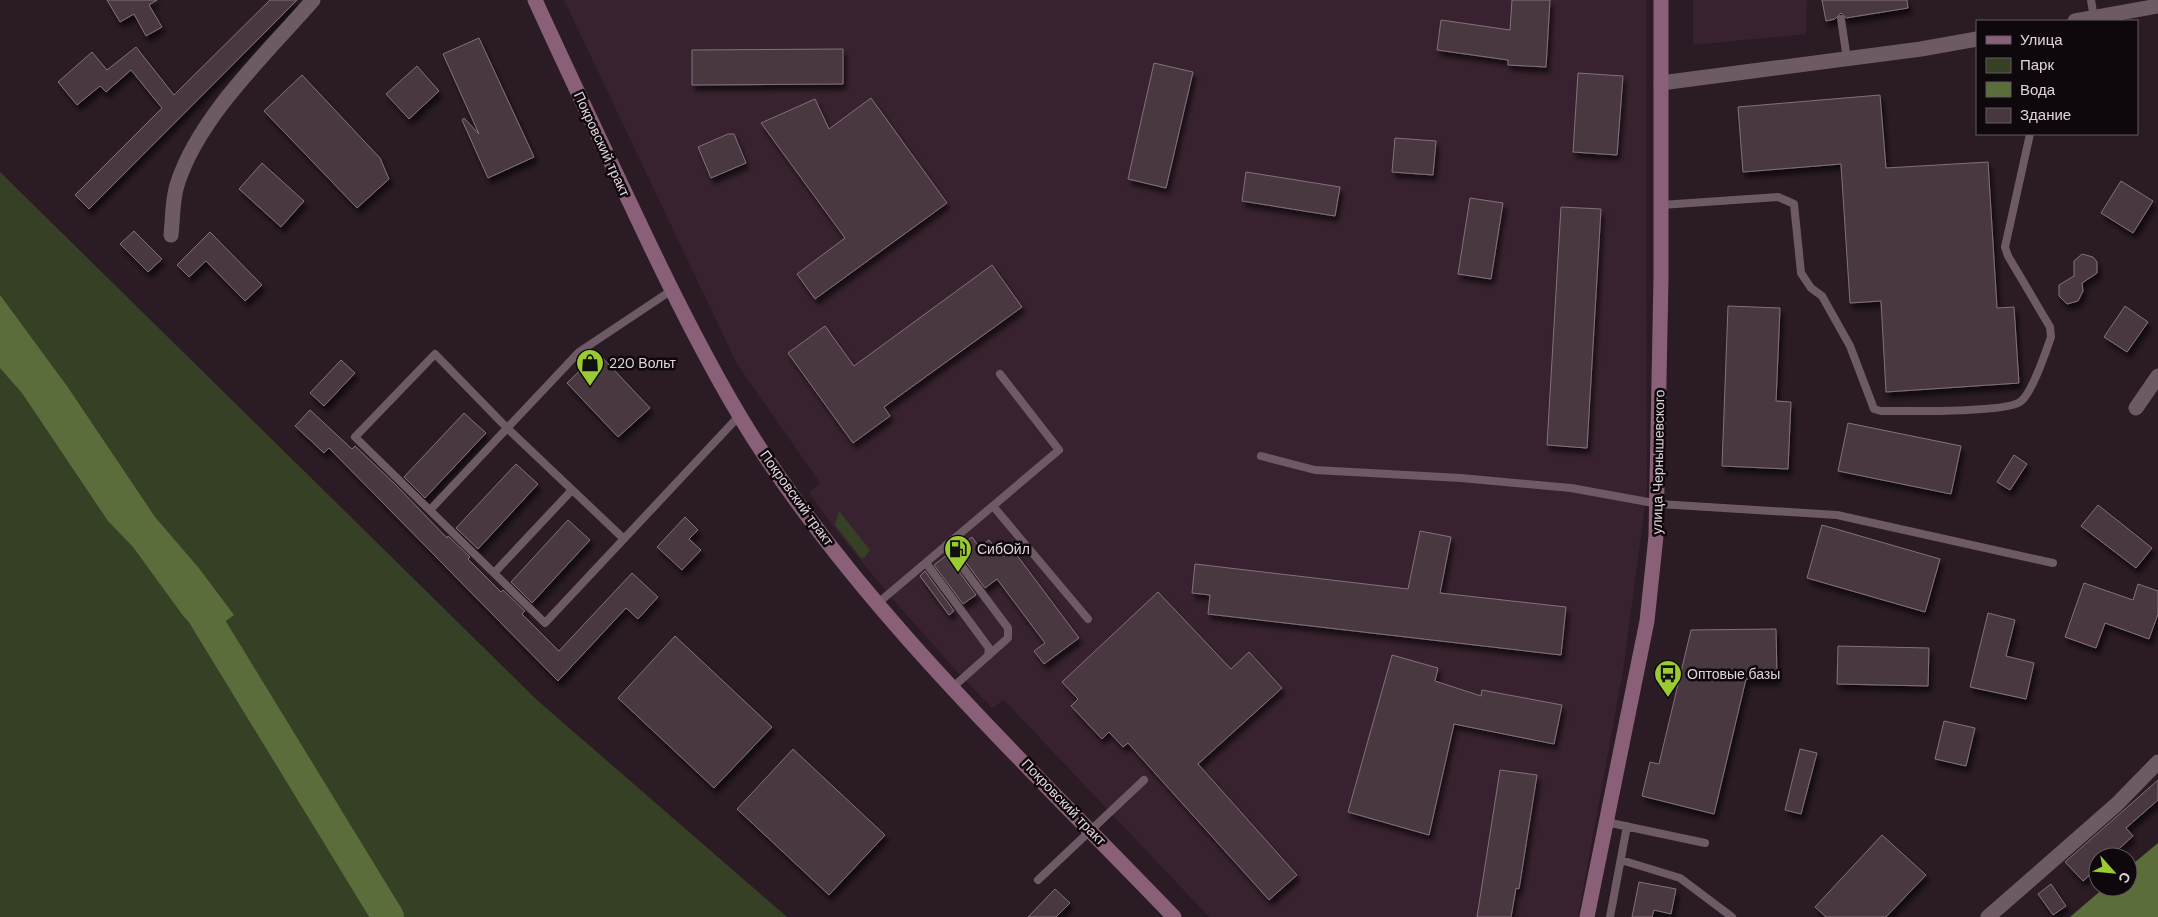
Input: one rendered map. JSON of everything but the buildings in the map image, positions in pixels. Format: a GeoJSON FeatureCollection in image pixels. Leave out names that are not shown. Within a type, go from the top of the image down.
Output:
{"type":"FeatureCollection","features":[{"type":"Feature","properties":{"kind":"main road","name":"Покровский тракт"},"geometry":{"type":"LineString","coordinates":[[535,0],[691,330],[753,437],[822,534],[878,603],[953,687],[1174,917]]}},
{"type":"Feature","properties":{"kind":"main road","name":"улица Чернышевского"},"geometry":{"type":"LineString","coordinates":[[1587,917],[1647,621],[1653,580],[1659,504],[1662,205],[1661,0]]}},
{"type":"Feature","properties":{"kind":"street"},"geometry":{"type":"LineString","coordinates":[[171,235],[177,184],[187,155],[217,110],[313,0]]}},
{"type":"Feature","properties":{"kind":"street"},"geometry":{"type":"LineString","coordinates":[[2081,20],[2158,6]]}},
{"type":"Feature","properties":{"kind":"street"},"geometry":{"type":"LineString","coordinates":[[1661,83],[1847,59],[1976,39]]}},
{"type":"Feature","properties":{"kind":"street"},"geometry":{"type":"LineString","coordinates":[[2136,408],[2158,376]]}},
{"type":"Feature","properties":{"kind":"street"},"geometry":{"type":"LineString","coordinates":[[1988,917],[2124,797],[2158,762]]}},
{"type":"Feature","properties":{"kind":"lane"},"geometry":{"type":"LineString","coordinates":[[2091,0],[2094,18]]}},
{"type":"Feature","properties":{"kind":"lane"},"geometry":{"type":"LineString","coordinates":[[1841,18],[1847,59]]}},
{"type":"Feature","properties":{"kind":"lane"},"geometry":{"type":"LineString","coordinates":[[1662,205],[1778,197],[1794,204],[1801,273],[1811,288],[1822,296],[1850,346],[1874,409],[1881,411],[1957,410],[2012,405],[2026,396],[2051,336],[2050,327],[2008,256],[2005,247],[2030,135]]}},
{"type":"Feature","properties":{"kind":"lane"},"geometry":{"type":"LineString","coordinates":[[430,510],[579,352],[672,290]]}},
{"type":"Feature","properties":{"kind":"lane"},"geometry":{"type":"LineString","coordinates":[[624,539],[507,428],[435,354],[355,437],[545,623],[740,416]]}},
{"type":"Feature","properties":{"kind":"lane"},"geometry":{"type":"LineString","coordinates":[[878,603],[1059,450],[1000,374]]}},
{"type":"Feature","properties":{"kind":"lane"},"geometry":{"type":"LineString","coordinates":[[1261,456],[1315,470],[1461,478],[1571,488],[1659,504],[1837,515],[2053,563]]}},
{"type":"Feature","properties":{"kind":"lane"},"geometry":{"type":"LineString","coordinates":[[494,573],[572,490]]}},
{"type":"Feature","properties":{"kind":"lane"},"geometry":{"type":"LineString","coordinates":[[993,506],[1088,619]]}},
{"type":"Feature","properties":{"kind":"lane"},"geometry":{"type":"LineString","coordinates":[[946,545],[1008,628],[1008,638],[953,687]]}},
{"type":"Feature","properties":{"kind":"lane"},"geometry":{"type":"LineString","coordinates":[[926,563],[990,648],[988,656]]}},
{"type":"Feature","properties":{"kind":"lane"},"geometry":{"type":"LineString","coordinates":[[1038,880],[1144,780]]}},
{"type":"Feature","properties":{"kind":"lane"},"geometry":{"type":"LineString","coordinates":[[1606,822],[1705,843]]}},
{"type":"Feature","properties":{"kind":"lane"},"geometry":{"type":"LineString","coordinates":[[1610,917],[1628,826]]}},
{"type":"Feature","properties":{"kind":"lane"},"geometry":{"type":"LineString","coordinates":[[1621,860],[1680,878],[1732,917]]}},
{"type":"Feature","properties":{"kind":"shaded area"},"geometry":{"type":"Polygon","coordinates":[[[564,0],[1646,0],[1647,491],[1623,671],[1578,917],[1209,917],[1004,700],[992,708],[963,678],[889,595],[832,525],[809,493],[820,483],[737,364],[564,0]]]}},
{"type":"Feature","properties":{"kind":"shaded area"},"geometry":{"type":"Polygon","coordinates":[[[1693,0],[1807,0],[1806,34],[1693,45],[1693,0]]]}},
{"type":"Feature","properties":{"kind":"green space"},"geometry":{"type":"Polygon","coordinates":[[[0,172],[537,700],[787,917],[0,917],[0,172]]]}},
{"type":"Feature","properties":{"kind":"green space"},"geometry":{"type":"Polygon","coordinates":[[[839,511],[870,550],[865,557],[861,558],[835,525],[839,511]]]}},
{"type":"Feature","properties":{"kind":"water"},"geometry":{"type":"Polygon","coordinates":[[[0,295],[67,386],[155,517],[198,567],[234,615],[205,636],[184,617],[133,547],[108,521],[22,393],[0,368],[0,295]]]}},
{"type":"Feature","properties":{"kind":"water"},"geometry":{"type":"Polygon","coordinates":[[[2158,843],[2158,917],[2070,917],[2093,897],[2138,897],[2138,860],[2158,843]]]}},
{"type":"Feature","properties":{"kind":"waterway"},"geometry":{"type":"LineString","coordinates":[[188,594],[202,613],[388,917]]}},
{"type":"Feature","properties":{"kind":"place","name":"220 Вольт"},"geometry":{"type":"Point","coordinates":[590,387]}},
{"type":"Feature","properties":{"kind":"place","name":"СибОйл"},"geometry":{"type":"Point","coordinates":[958,573]}},
{"type":"Feature","properties":{"kind":"place","name":"Оптовые базы"},"geometry":{"type":"Point","coordinates":[1668,698]}}]}
